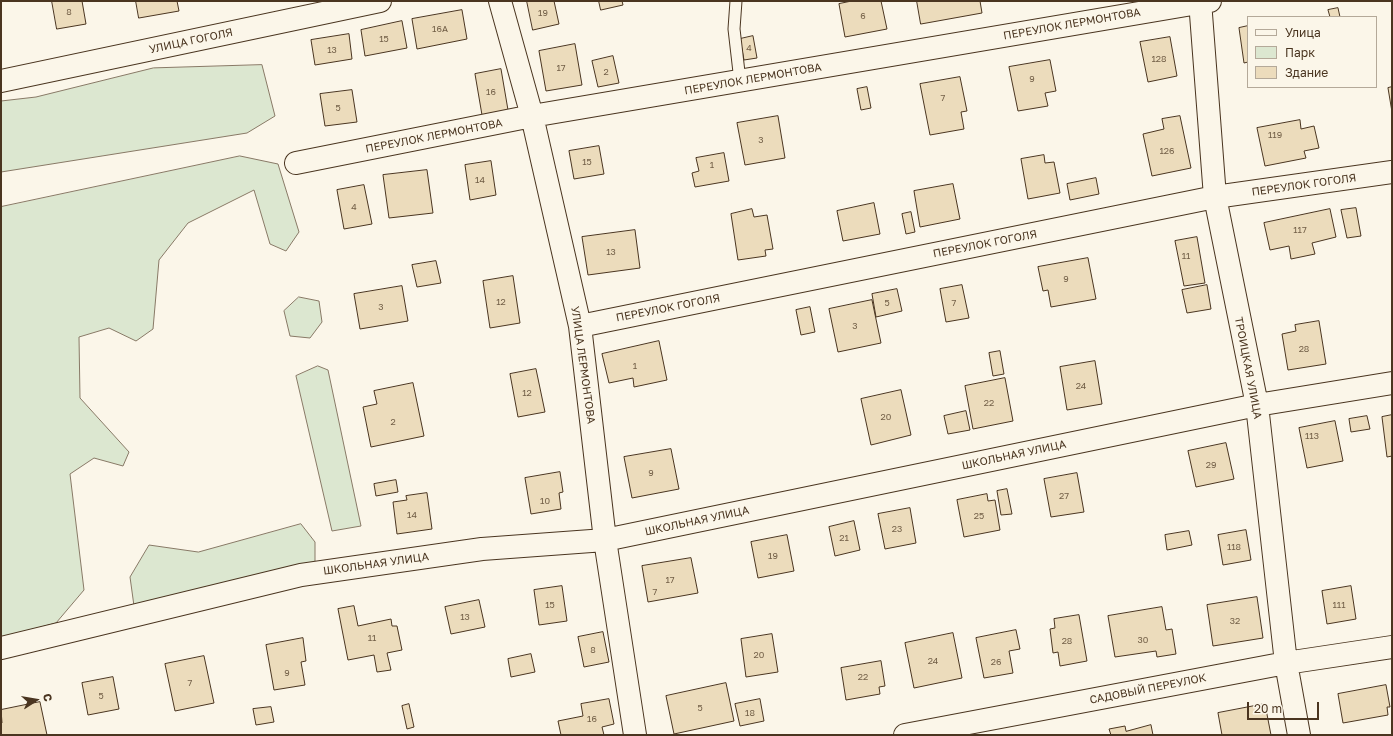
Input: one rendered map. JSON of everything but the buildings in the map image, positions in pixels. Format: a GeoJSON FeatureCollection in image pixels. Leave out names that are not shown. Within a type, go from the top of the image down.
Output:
{"type":"FeatureCollection","features":[{"type":"Feature","properties":{"kind":"street","name":"УЛИЦА ГОГОЛЯ"},"geometry":{"type":"LineString","coordinates":[[1,81],[380,1]]}},
{"type":"Feature","properties":{"kind":"street","name":"УЛИЦА ЛЕРМОНТОВА"},"geometry":{"type":"LineString","coordinates":[[500,1],[532,116],[580,326],[605,540],[635,735]]}},
{"type":"Feature","properties":{"kind":"street","name":"ПЕРЕУЛОК ЛЕРМОНТОВА"},"geometry":{"type":"LineString","coordinates":[[296,163],[532,116],[1203,2]]}},
{"type":"Feature","properties":{"kind":"street","name":"ТРОИЦКАЯ УЛИЦА"},"geometry":{"type":"LineString","coordinates":[[1203,2],[1215,197],[1257,405],[1286,663],[1299,735]]}},
{"type":"Feature","properties":{"kind":"street","name":"ПЕРЕУЛОК ГОГОЛЯ"},"geometry":{"type":"LineString","coordinates":[[580,326],[1215,197],[1392,172]]}},
{"type":"Feature","properties":{"kind":"street","name":"ШКОЛЬНАЯ УЛИЦА"},"geometry":{"type":"LineString","coordinates":[[1,648],[301,576],[482,549],[605,540],[1257,405],[1392,383]]}},
{"type":"Feature","properties":{"kind":"street","name":"САДОВЫЙ ПЕРЕУЛОК"},"geometry":{"type":"LineString","coordinates":[[905,735],[1286,663],[1392,647]]}},
{"type":"Feature","properties":{"kind":"lane"},"geometry":{"type":"LineString","coordinates":[[736,1],[734,29],[740,81]]}},
{"type":"Feature","properties":{"kind":"green space"},"geometry":{"type":"Polygon","coordinates":[[[262,65],[275,116],[247,133],[1,172],[1,101],[36,97],[153,68],[262,65]]]}},
{"type":"Feature","properties":{"kind":"green space"},"geometry":{"type":"Polygon","coordinates":[[[240,156],[278,164],[299,232],[286,251],[270,244],[254,190],[188,223],[159,260],[153,329],[136,341],[109,328],[79,337],[80,398],[129,452],[123,466],[94,458],[70,474],[84,590],[56,623],[1,638],[1,207],[240,156]]]}},
{"type":"Feature","properties":{"kind":"green space"},"geometry":{"type":"Polygon","coordinates":[[[299,297],[319,301],[322,322],[310,338],[290,336],[284,311],[299,297]]]}},
{"type":"Feature","properties":{"kind":"green space"},"geometry":{"type":"Polygon","coordinates":[[[318,366],[328,370],[361,526],[332,531],[296,376],[318,366]]]}},
{"type":"Feature","properties":{"kind":"green space"},"geometry":{"type":"Polygon","coordinates":[[[301,524],[315,542],[315,566],[134,606],[130,577],[149,545],[198,552],[301,524]]]}}]}
